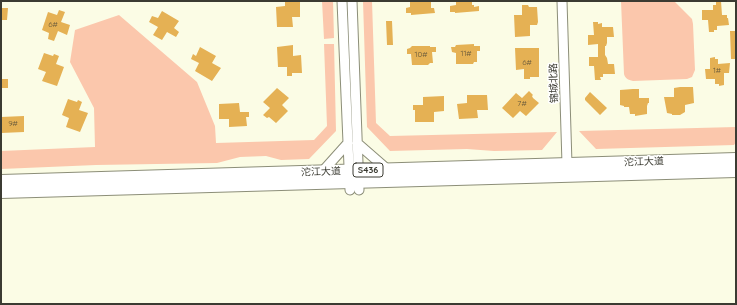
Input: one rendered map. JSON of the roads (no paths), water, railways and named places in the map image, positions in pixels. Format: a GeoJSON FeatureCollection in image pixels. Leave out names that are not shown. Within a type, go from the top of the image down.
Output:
{"type":"FeatureCollection","features":[{"type":"Feature","properties":{"kind":"highway","name":"沱江大道"},"geometry":{"type":"LineString","coordinates":[[1,181],[322,172],[354,181],[388,170],[736,159]]}},
{"type":"Feature","properties":{"kind":"highway","name":"沱江大道"},"geometry":{"type":"LineString","coordinates":[[1,192],[736,171]]}},
{"type":"Feature","properties":{"kind":"main road"},"geometry":{"type":"LineString","coordinates":[[342,1],[353,143],[388,170]]}},
{"type":"Feature","properties":{"kind":"main road"},"geometry":{"type":"LineString","coordinates":[[352,1],[354,181]]}},
{"type":"Feature","properties":{"kind":"main road","name":"锦城北路"},"geometry":{"type":"LineString","coordinates":[[562,1],[567,164]]}},
{"type":"Feature","properties":{"kind":"main road"},"geometry":{"type":"LineString","coordinates":[[322,172],[353,143]]}}]}
